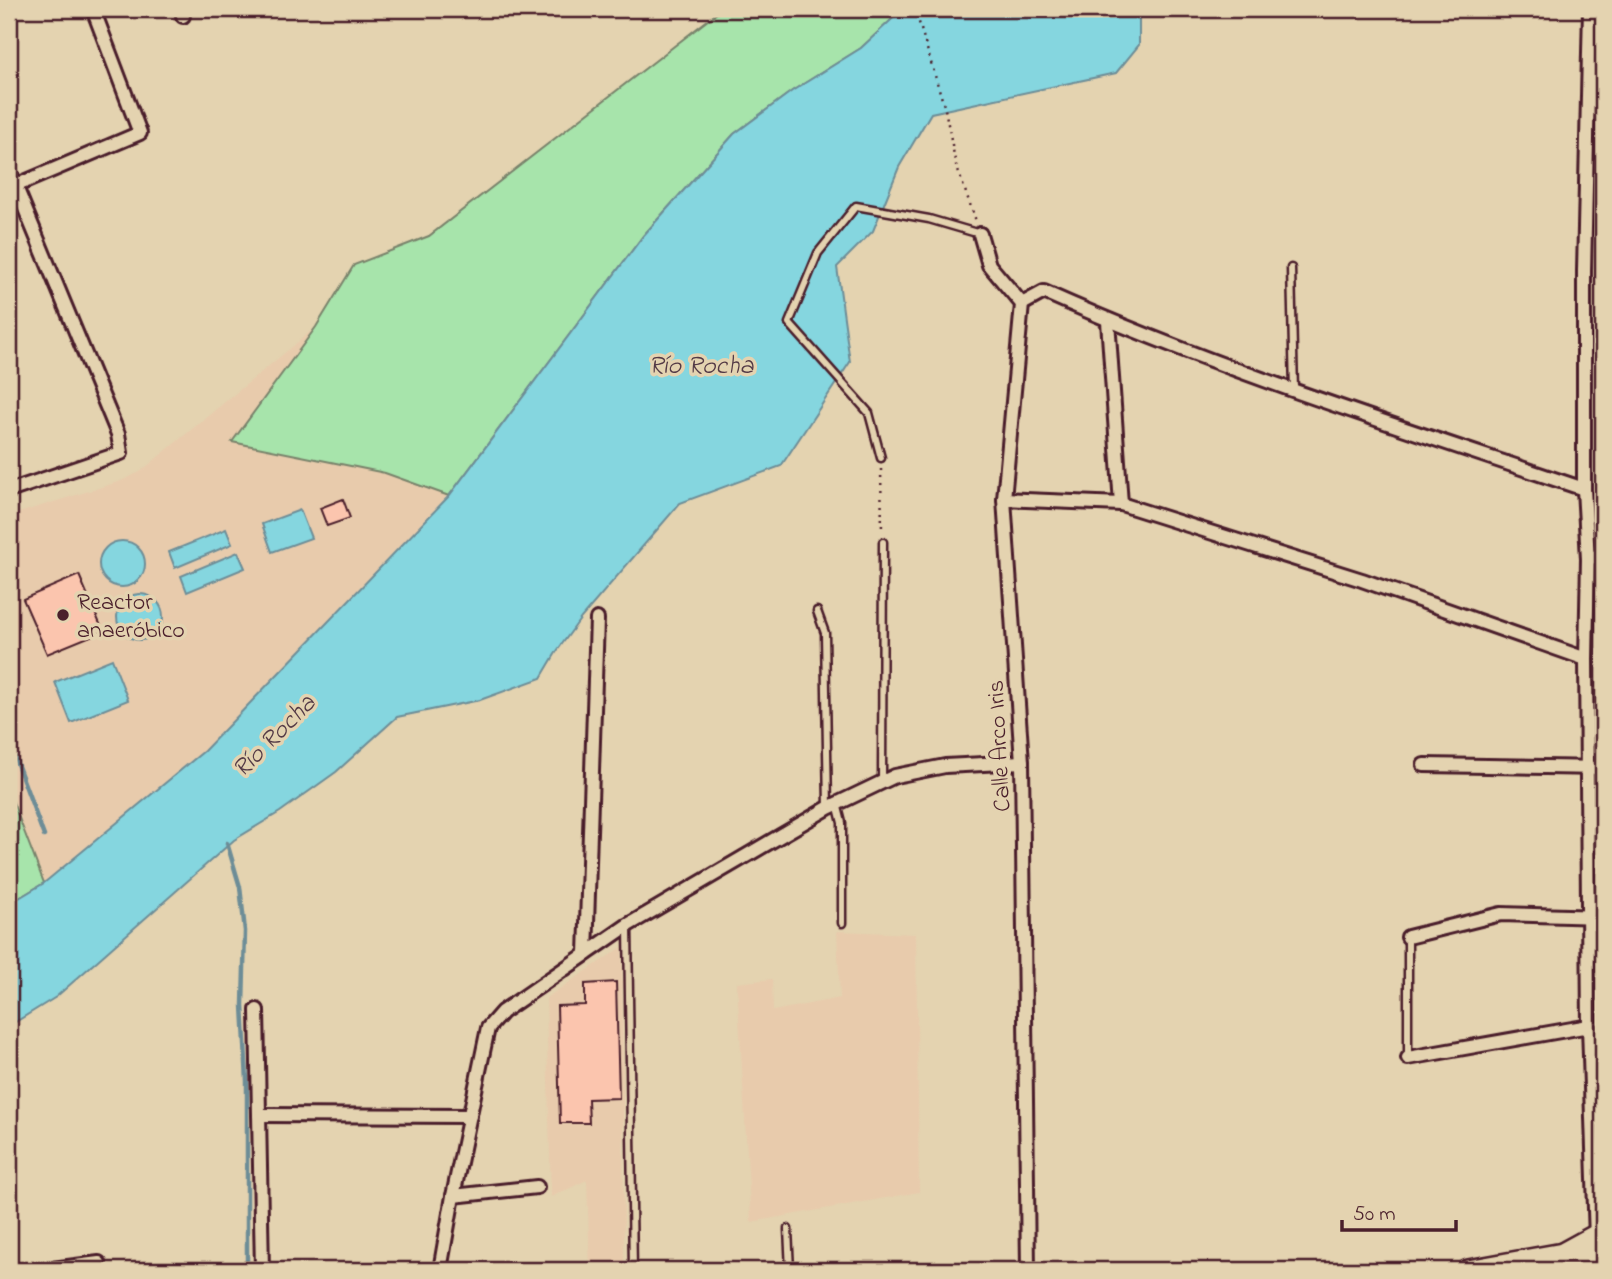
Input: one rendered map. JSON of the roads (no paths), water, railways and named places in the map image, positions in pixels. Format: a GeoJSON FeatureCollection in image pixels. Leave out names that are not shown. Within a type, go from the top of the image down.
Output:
{"type":"FeatureCollection","features":[{"type":"Feature","properties":{"kind":"main road"},"geometry":{"type":"LineString","coordinates":[[1468,1270],[1599,1249]]}},
{"type":"Feature","properties":{"kind":"street"},"geometry":{"type":"LineString","coordinates":[[15,186],[140,133],[93,9]]}},
{"type":"Feature","properties":{"kind":"street"},"geometry":{"type":"LineString","coordinates":[[1590,9],[1584,271],[1584,489],[1588,559],[1586,659],[1589,1026],[1599,1249]]}},
{"type":"Feature","properties":{"kind":"street"},"geometry":{"type":"LineString","coordinates":[[9,170],[118,434],[121,453],[9,491]]}},
{"type":"Feature","properties":{"kind":"street"},"geometry":{"type":"LineString","coordinates":[[980,234],[989,265],[1022,304],[1044,292],[1108,321],[1294,391],[1584,489]]}},
{"type":"Feature","properties":{"kind":"street","name":"Calle Arco Iris"},"geometry":{"type":"LineString","coordinates":[[1022,304],[1004,499],[1022,762],[1028,1270]]}},
{"type":"Feature","properties":{"kind":"street"},"geometry":{"type":"LineString","coordinates":[[1108,321],[1121,504]]}},
{"type":"Feature","properties":{"kind":"street"},"geometry":{"type":"LineString","coordinates":[[1004,499],[1121,504],[1362,580],[1586,659]]}},
{"type":"Feature","properties":{"kind":"street"},"geometry":{"type":"LineString","coordinates":[[1588,559],[1603,554]]}},
{"type":"Feature","properties":{"kind":"street"},"geometry":{"type":"LineString","coordinates":[[586,954],[597,619]]}},
{"type":"Feature","properties":{"kind":"street"},"geometry":{"type":"LineString","coordinates":[[439,1270],[488,1028],[502,1012],[628,925],[832,806],[895,776],[945,766],[1022,762]]}},
{"type":"Feature","properties":{"kind":"street"},"geometry":{"type":"LineString","coordinates":[[1424,765],[1603,768]]}},
{"type":"Feature","properties":{"kind":"street"},"geometry":{"type":"LineString","coordinates":[[1408,937],[1501,914],[1603,917]]}},
{"type":"Feature","properties":{"kind":"street"},"geometry":{"type":"LineString","coordinates":[[257,1010],[262,1270]]}},
{"type":"Feature","properties":{"kind":"street"},"geometry":{"type":"LineString","coordinates":[[1408,1058],[1589,1026]]}},
{"type":"Feature","properties":{"kind":"street"},"geometry":{"type":"LineString","coordinates":[[259,1115],[470,1116]]}},
{"type":"Feature","properties":{"kind":"street"},"geometry":{"type":"LineString","coordinates":[[453,1196],[537,1187]]}},
{"type":"Feature","properties":{"kind":"street"},"geometry":{"type":"LineString","coordinates":[[44,1270],[99,1263]]}},
{"type":"Feature","properties":{"kind":"lane"},"geometry":{"type":"LineString","coordinates":[[881,458],[869,413],[789,323],[818,253],[856,206],[929,219],[980,234]]}},
{"type":"Feature","properties":{"kind":"lane"},"geometry":{"type":"LineString","coordinates":[[1291,268],[1294,391]]}},
{"type":"Feature","properties":{"kind":"lane"},"geometry":{"type":"LineString","coordinates":[[882,782],[883,542]]}},
{"type":"Feature","properties":{"kind":"lane"},"geometry":{"type":"LineString","coordinates":[[817,611],[825,633],[832,806],[842,823],[842,923]]}},
{"type":"Feature","properties":{"kind":"lane"},"geometry":{"type":"LineString","coordinates":[[628,925],[633,1270]]}},
{"type":"Feature","properties":{"kind":"lane"},"geometry":{"type":"LineString","coordinates":[[1408,937],[1408,1058]]}},
{"type":"Feature","properties":{"kind":"lane"},"geometry":{"type":"LineString","coordinates":[[788,1229],[790,1270]]}},
{"type":"Feature","properties":{"kind":"water","name":"Río Rocha"},"geometry":{"type":"Polygon","coordinates":[[[903,9],[949,14],[974,13],[977,9],[1139,9],[1139,45],[1116,73],[931,113],[899,167],[873,231],[837,267],[850,362],[781,466],[680,503],[581,618],[541,678],[480,700],[397,717],[336,772],[280,812],[234,840],[56,997],[9,1026],[9,904],[44,883],[204,751],[449,496],[643,236],[734,134],[792,91],[861,48],[903,9]]]}},
{"type":"Feature","properties":{"kind":"water"},"geometry":{"type":"Polygon","coordinates":[[[300,510],[311,538],[272,552],[262,524],[300,510]]]}},
{"type":"Feature","properties":{"kind":"water"},"geometry":{"type":"Polygon","coordinates":[[[226,529],[232,544],[175,568],[169,552],[226,529]]]}},
{"type":"Feature","properties":{"kind":"water"},"geometry":{"type":"Polygon","coordinates":[[[122,541],[138,548],[145,564],[138,580],[122,587],[106,580],[99,564],[106,548],[122,541]]]}},
{"type":"Feature","properties":{"kind":"water"},"geometry":{"type":"Polygon","coordinates":[[[238,552],[245,568],[187,592],[181,576],[238,552]]]}},
{"type":"Feature","properties":{"kind":"water"},"geometry":{"type":"Polygon","coordinates":[[[140,594],[156,601],[163,617],[156,633],[140,640],[124,633],[117,617],[124,601],[140,594]]]}},
{"type":"Feature","properties":{"kind":"water"},"geometry":{"type":"Polygon","coordinates":[[[112,659],[128,700],[71,723],[55,682],[112,659]]]}},
{"type":"Feature","properties":{"kind":"waterway"},"geometry":{"type":"LineString","coordinates":[[9,742],[44,836]]}},
{"type":"Feature","properties":{"kind":"waterway"},"geometry":{"type":"LineString","coordinates":[[227,843],[240,887],[245,931],[243,1005],[247,1081],[247,1270]]}},
{"type":"Feature","properties":{"kind":"place","name":"Reactor anaeróbico"},"geometry":{"type":"Point","coordinates":[63,615]}}]}
